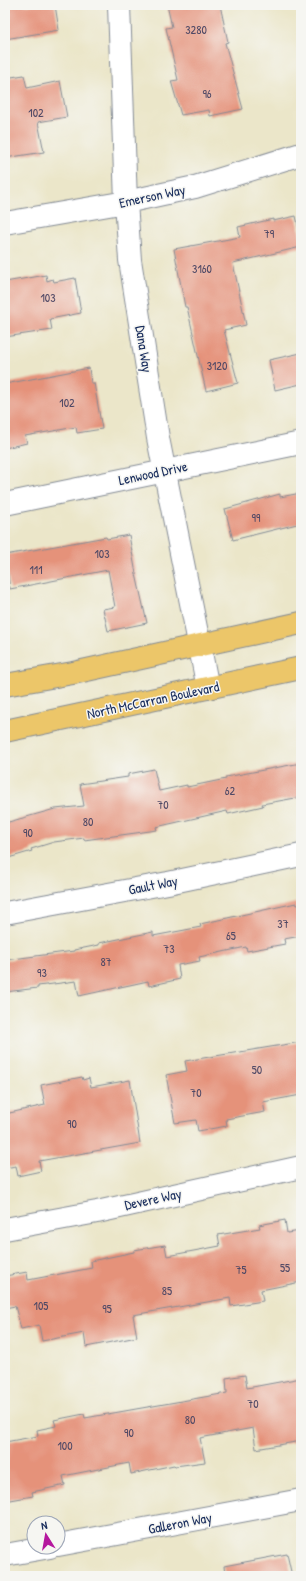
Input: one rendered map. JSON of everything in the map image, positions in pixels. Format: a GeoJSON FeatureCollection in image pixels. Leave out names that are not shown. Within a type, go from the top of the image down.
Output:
{"type":"FeatureCollection","features":[{"type":"Feature","properties":{"kind":"main road"},"geometry":{"type":"LineString","coordinates":[[5,685],[73,673],[301,624]]}},
{"type":"Feature","properties":{"kind":"main road","name":"North McCarran Boulevard"},"geometry":{"type":"LineString","coordinates":[[5,731],[301,668]]}},
{"type":"Feature","properties":{"kind":"street","name":"Dana Way"},"geometry":{"type":"LineString","coordinates":[[118,5],[126,202],[130,260],[164,471],[208,688]]}},
{"type":"Feature","properties":{"kind":"street","name":"Emerson Way"},"geometry":{"type":"LineString","coordinates":[[5,223],[126,202],[196,187],[299,155]]}},
{"type":"Feature","properties":{"kind":"street","name":"Lenwood Drive"},"geometry":{"type":"LineString","coordinates":[[5,504],[301,443]]}},
{"type":"Feature","properties":{"kind":"street","name":"Gault Way"},"geometry":{"type":"LineString","coordinates":[[5,914],[168,883],[301,855]]}},
{"type":"Feature","properties":{"kind":"street","name":"Devere Way"},"geometry":{"type":"LineString","coordinates":[[5,1229],[97,1212],[301,1167]]}},
{"type":"Feature","properties":{"kind":"street","name":"Galleron Way"},"geometry":{"type":"LineString","coordinates":[[66,1544],[301,1500]]}},
{"type":"Feature","properties":{"kind":"street"},"geometry":{"type":"LineString","coordinates":[[5,1555],[26,1551]]}},
{"type":"Feature","properties":{"kind":"building"},"geometry":{"type":"Polygon","coordinates":[[[5,5],[55,5],[59,30],[5,39],[5,5]]]}},
{"type":"Feature","properties":{"kind":"building"},"geometry":{"type":"Polygon","coordinates":[[[167,5],[220,5],[228,42],[225,43],[243,109],[210,116],[209,110],[181,115],[171,81],[178,80],[166,28],[172,27],[167,5]]]}},
{"type":"Feature","properties":{"kind":"building"},"geometry":{"type":"Polygon","coordinates":[[[24,75],[27,88],[60,81],[67,117],[38,122],[44,152],[5,158],[5,78],[24,75]]]}},
{"type":"Feature","properties":{"kind":"building"},"geometry":{"type":"Polygon","coordinates":[[[296,216],[301,247],[233,263],[246,325],[224,330],[238,383],[206,391],[187,307],[185,307],[174,249],[240,237],[238,227],[273,219],[273,221],[296,216]]]}},
{"type":"Feature","properties":{"kind":"building"},"geometry":{"type":"Polygon","coordinates":[[[46,275],[47,281],[53,279],[54,282],[75,278],[81,313],[50,319],[52,330],[5,337],[5,282],[46,275]]]}},
{"type":"Feature","properties":{"kind":"building"},"geometry":{"type":"Polygon","coordinates":[[[301,353],[301,384],[275,390],[269,360],[301,353]]]}},
{"type":"Feature","properties":{"kind":"building"},"geometry":{"type":"Polygon","coordinates":[[[89,368],[91,383],[94,383],[102,429],[77,433],[76,427],[25,436],[27,443],[5,448],[5,384],[89,368]]]}},
{"type":"Feature","properties":{"kind":"building"},"geometry":{"type":"Polygon","coordinates":[[[301,493],[301,523],[233,540],[225,509],[280,494],[280,497],[301,493]]]}},
{"type":"Feature","properties":{"kind":"building"},"geometry":{"type":"Polygon","coordinates":[[[129,535],[147,623],[108,631],[103,609],[115,607],[108,570],[10,589],[5,555],[106,537],[107,539],[129,535]]]}},
{"type":"Feature","properties":{"kind":"building"},"geometry":{"type":"Polygon","coordinates":[[[301,763],[301,797],[262,804],[263,806],[228,814],[227,811],[156,827],[157,830],[84,840],[84,838],[54,842],[31,849],[32,851],[5,859],[5,823],[55,809],[84,806],[80,784],[128,777],[128,774],[154,769],[159,791],[187,785],[187,787],[226,779],[226,777],[301,763]]]}},
{"type":"Feature","properties":{"kind":"building"},"geometry":{"type":"Polygon","coordinates":[[[296,903],[297,905],[301,904],[301,936],[284,939],[285,944],[247,951],[246,947],[199,957],[200,961],[178,965],[180,979],[149,986],[148,981],[79,996],[76,981],[5,992],[5,960],[74,951],[99,945],[99,943],[153,932],[153,936],[201,927],[200,924],[296,903]]]}},
{"type":"Feature","properties":{"kind":"building"},"geometry":{"type":"Polygon","coordinates":[[[301,1042],[301,1095],[263,1102],[265,1112],[226,1119],[227,1126],[198,1131],[196,1120],[175,1123],[166,1075],[187,1071],[185,1061],[301,1042]]]}},
{"type":"Feature","properties":{"kind":"building"},"geometry":{"type":"Polygon","coordinates":[[[82,1077],[83,1080],[89,1078],[91,1087],[130,1080],[140,1143],[39,1161],[41,1171],[18,1176],[16,1166],[5,1168],[5,1114],[45,1105],[41,1085],[82,1077]]]}},
{"type":"Feature","properties":{"kind":"building"},"geometry":{"type":"Polygon","coordinates":[[[285,1220],[287,1233],[301,1231],[301,1282],[261,1290],[263,1301],[231,1306],[230,1298],[133,1315],[137,1337],[86,1347],[84,1333],[42,1341],[39,1325],[21,1329],[15,1306],[5,1308],[5,1276],[27,1272],[28,1280],[92,1268],[91,1261],[134,1252],[134,1250],[165,1245],[167,1256],[220,1246],[218,1235],[260,1228],[259,1225],[285,1220]]]}},
{"type":"Feature","properties":{"kind":"building"},"geometry":{"type":"Polygon","coordinates":[[[245,1375],[247,1388],[301,1378],[301,1441],[256,1449],[253,1428],[200,1438],[205,1462],[174,1465],[131,1474],[129,1463],[63,1476],[65,1485],[32,1492],[33,1496],[5,1501],[5,1442],[38,1436],[37,1430],[56,1426],[54,1420],[84,1414],[85,1418],[227,1393],[226,1378],[245,1375]]]}},
{"type":"Feature","properties":{"kind":"building"},"geometry":{"type":"Polygon","coordinates":[[[287,1554],[292,1576],[225,1576],[224,1566],[287,1554]]]}}]}
